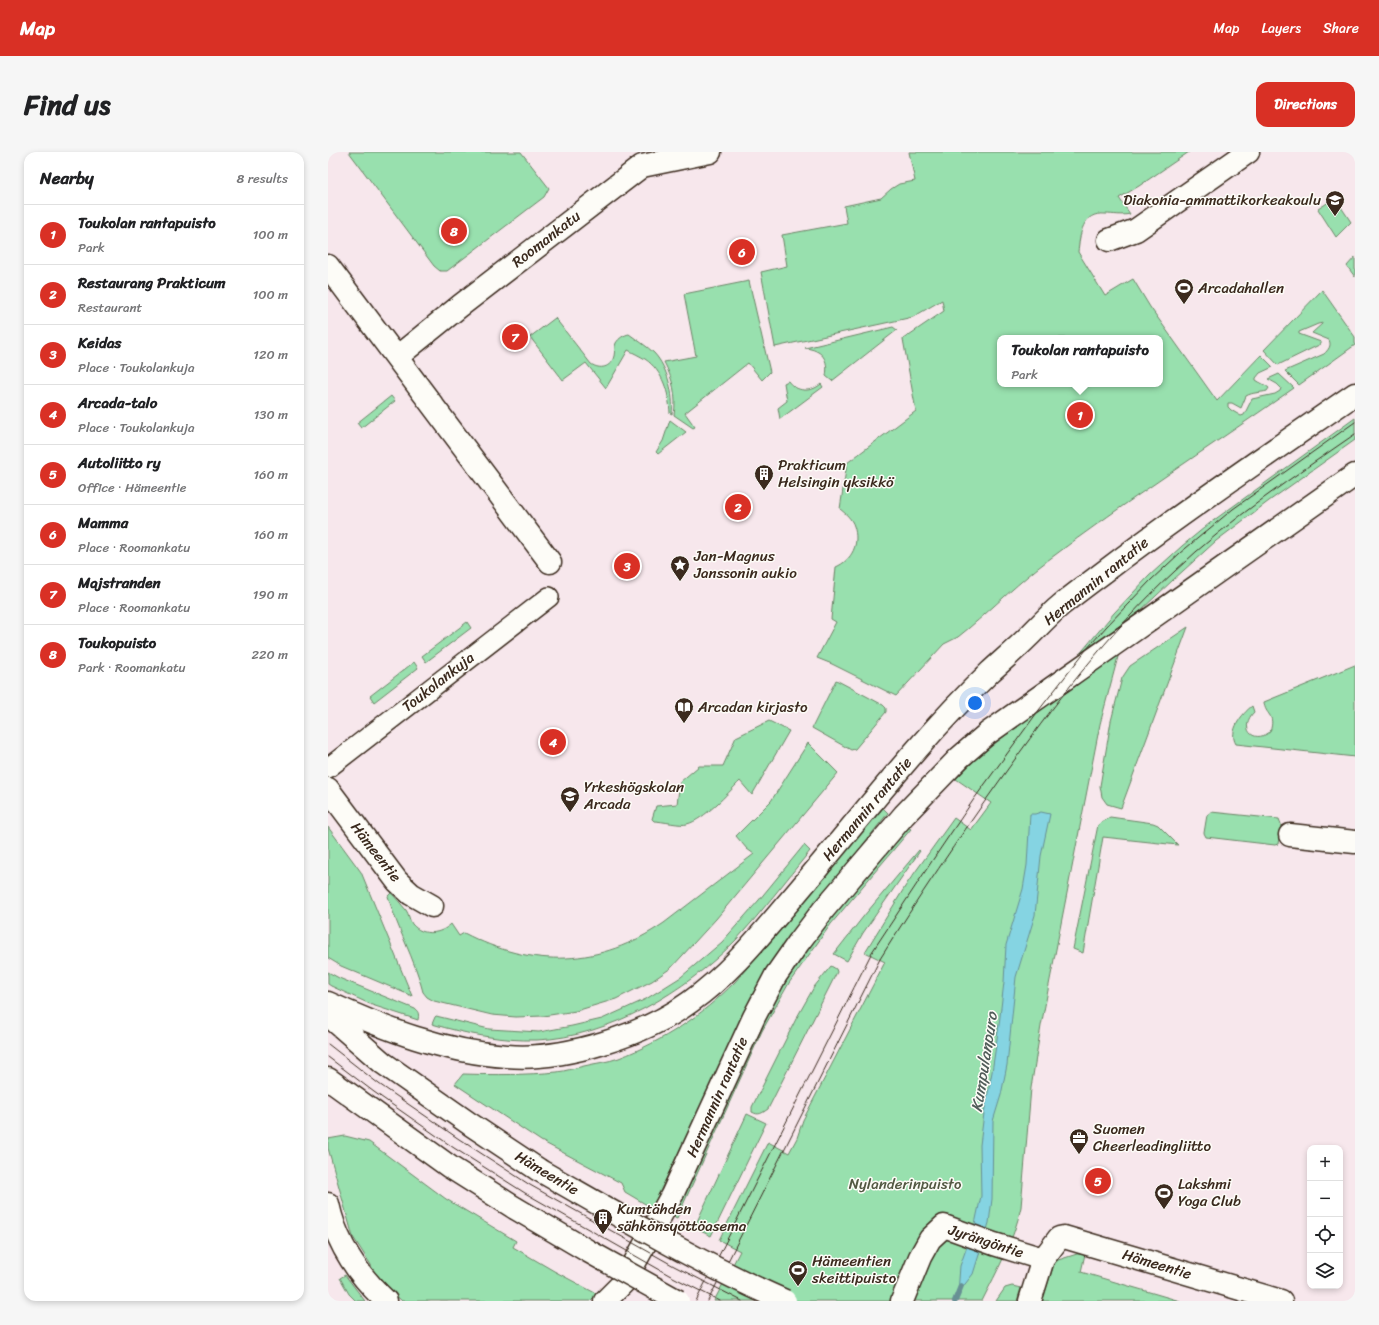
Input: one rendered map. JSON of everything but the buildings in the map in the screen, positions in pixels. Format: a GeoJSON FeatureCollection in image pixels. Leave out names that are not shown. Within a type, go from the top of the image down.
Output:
{"type":"FeatureCollection","features":[{"type":"Feature","properties":{"kind":"main road"},"geometry":{"type":"LineString","coordinates":[[1109,240],[1136,230],[1248,152]]}},
{"type":"Feature","properties":{"kind":"main road","name":"Roomankatu"},"geometry":{"type":"LineString","coordinates":[[397,357],[460,306],[642,166],[703,153]]}},
{"type":"Feature","properties":{"kind":"main road"},"geometry":{"type":"LineString","coordinates":[[328,266],[397,357],[544,562]]}},
{"type":"Feature","properties":{"kind":"main road","name":"Hermannin rantatie"},"geometry":{"type":"LineString","coordinates":[[328,1003],[367,1021],[421,1040],[476,1053],[519,1057],[571,1052],[595,1045],[662,1019],[685,1005],[721,976],[751,947],[903,764],[988,674],[1060,606],[1155,534],[1355,394]]}},
{"type":"Feature","properties":{"kind":"main road","name":"Hermannin rantatie"},"geometry":{"type":"LineString","coordinates":[[605,1301],[624,1282],[672,1195],[754,1016],[776,975],[824,909],[904,815],[959,758],[988,733],[1355,475]]}},
{"type":"Feature","properties":{"kind":"main road","name":"Hämeentie"},"geometry":{"type":"LineString","coordinates":[[328,789],[397,881],[411,894],[432,906]]}},
{"type":"Feature","properties":{"kind":"main road"},"geometry":{"type":"LineString","coordinates":[[1290,835],[1355,842]]}},
{"type":"Feature","properties":{"kind":"main road","name":"Hämeentie"},"geometry":{"type":"LineString","coordinates":[[328,1015],[383,1063],[539,1170],[682,1250],[758,1290],[785,1301]]}},
{"type":"Feature","properties":{"kind":"main road"},"geometry":{"type":"LineString","coordinates":[[328,1079],[450,1167],[515,1208],[614,1266],[678,1301]]}},
{"type":"Feature","properties":{"kind":"main road"},"geometry":{"type":"LineString","coordinates":[[328,1204],[339,1240],[346,1252],[358,1270],[386,1301]]}},
{"type":"Feature","properties":{"kind":"main road","name":"Jyrängöntie"},"geometry":{"type":"LineString","coordinates":[[902,1301],[920,1257],[930,1239],[944,1226],[994,1244],[1043,1259]]}},
{"type":"Feature","properties":{"kind":"main road","name":"Hämeentie"},"geometry":{"type":"LineString","coordinates":[[1043,1259],[1059,1238],[1064,1237],[1280,1301]]}},
{"type":"Feature","properties":{"kind":"main road"},"geometry":{"type":"LineString","coordinates":[[1030,1301],[1043,1259]]}},
{"type":"Feature","properties":{"kind":"street","name":"Toukolankuja"},"geometry":{"type":"LineString","coordinates":[[328,768],[548,597]]}},
{"type":"Feature","properties":{"kind":"green space"},"geometry":{"type":"Polygon","coordinates":[[[349,152],[521,152],[549,188],[544,197],[447,271],[440,271],[434,266],[349,152]]]}},
{"type":"Feature","properties":{"kind":"green space"},"geometry":{"type":"Polygon","coordinates":[[[909,152],[1189,152],[1119,198],[1130,214],[1097,214],[1087,220],[1081,232],[1078,252],[1105,296],[1133,279],[1150,307],[1217,401],[1261,355],[1273,367],[1260,373],[1256,378],[1256,380],[1269,388],[1267,391],[1246,396],[1241,408],[1232,403],[1228,403],[1228,407],[1231,410],[1241,416],[1244,415],[1252,399],[1275,394],[1280,391],[1281,388],[1277,384],[1268,379],[1279,374],[1294,388],[1077,538],[1017,585],[958,637],[944,644],[896,696],[817,658],[836,622],[831,619],[836,567],[842,564],[850,556],[856,539],[853,523],[840,509],[847,463],[916,411],[903,339],[944,311],[942,300],[913,317],[775,347],[761,272],[787,266],[782,235],[847,223],[844,206],[881,198],[899,184],[915,181],[909,152]]]}},
{"type":"Feature","properties":{"kind":"green space"},"geometry":{"type":"Polygon","coordinates":[[[1335,198],[1351,222],[1336,237],[1318,209],[1335,198]]]}},
{"type":"Feature","properties":{"kind":"green space"},"geometry":{"type":"Polygon","coordinates":[[[1355,257],[1355,277],[1347,266],[1355,257]]]}},
{"type":"Feature","properties":{"kind":"green space"},"geometry":{"type":"Polygon","coordinates":[[[749,281],[770,372],[762,380],[748,363],[685,413],[695,427],[693,428],[674,415],[674,388],[664,362],[696,356],[684,294],[749,281]]]}},
{"type":"Feature","properties":{"kind":"green space"},"geometry":{"type":"Polygon","coordinates":[[[1322,290],[1355,337],[1355,345],[1299,385],[1285,371],[1324,354],[1327,351],[1330,346],[1329,340],[1312,333],[1323,323],[1299,332],[1299,334],[1321,342],[1321,344],[1278,365],[1264,350],[1322,290]]]}},
{"type":"Feature","properties":{"kind":"green space"},"geometry":{"type":"Polygon","coordinates":[[[555,318],[594,366],[605,367],[608,365],[613,360],[616,343],[620,338],[627,334],[648,348],[659,359],[669,382],[672,399],[672,414],[670,413],[668,398],[661,376],[645,359],[628,350],[606,388],[586,363],[563,380],[530,337],[555,318]]]}},
{"type":"Feature","properties":{"kind":"green space"},"geometry":{"type":"Polygon","coordinates":[[[893,327],[897,330],[832,381],[826,376],[827,370],[823,356],[816,351],[805,348],[893,327]]]}},
{"type":"Feature","properties":{"kind":"green space"},"geometry":{"type":"Polygon","coordinates":[[[788,381],[791,385],[804,390],[813,389],[821,384],[823,387],[780,419],[778,408],[787,401],[784,383],[788,381]]]}},
{"type":"Feature","properties":{"kind":"green space"},"geometry":{"type":"Polygon","coordinates":[[[391,396],[395,401],[361,428],[357,423],[391,396]]]}},
{"type":"Feature","properties":{"kind":"green space"},"geometry":{"type":"Polygon","coordinates":[[[1355,418],[1355,440],[1269,501],[1216,541],[1139,612],[1078,656],[1114,613],[1149,576],[1182,546],[1210,523],[1355,418]]]}},
{"type":"Feature","properties":{"kind":"green space"},"geometry":{"type":"Polygon","coordinates":[[[670,420],[686,432],[658,454],[656,452],[663,441],[670,420]]]}},
{"type":"Feature","properties":{"kind":"green space"},"geometry":{"type":"Polygon","coordinates":[[[467,622],[471,628],[426,662],[422,656],[467,622]]]}},
{"type":"Feature","properties":{"kind":"green space"},"geometry":{"type":"Polygon","coordinates":[[[1188,627],[1121,808],[1107,804],[1102,797],[1100,786],[1111,721],[1122,678],[1130,666],[1188,627]]]}},
{"type":"Feature","properties":{"kind":"green space","name":"Nylanderinpuisto"},"geometry":{"type":"Polygon","coordinates":[[[1119,653],[1100,724],[1041,1026],[1031,1088],[1021,1207],[1010,1244],[982,1301],[714,1301],[740,1251],[719,1240],[768,1142],[789,1153],[797,1138],[803,1120],[885,962],[865,952],[908,882],[954,818],[971,830],[991,803],[956,779],[978,757],[1026,719],[1073,688],[1119,653]]]}},
{"type":"Feature","properties":{"kind":"green space"},"geometry":{"type":"Polygon","coordinates":[[[414,662],[418,668],[374,702],[370,696],[414,662]]]}},
{"type":"Feature","properties":{"kind":"green space"},"geometry":{"type":"Polygon","coordinates":[[[1355,665],[1355,757],[1236,744],[1234,734],[1237,723],[1244,713],[1252,706],[1254,712],[1248,723],[1248,728],[1253,735],[1264,735],[1270,732],[1272,721],[1266,710],[1264,702],[1355,665]]]}},
{"type":"Feature","properties":{"kind":"green space"},"geometry":{"type":"Polygon","coordinates":[[[836,680],[886,708],[886,712],[855,749],[851,750],[812,728],[836,680]]]}},
{"type":"Feature","properties":{"kind":"green space"},"geometry":{"type":"Polygon","coordinates":[[[769,721],[789,731],[752,795],[740,781],[715,806],[694,821],[687,824],[681,824],[654,821],[652,819],[656,806],[677,804],[680,782],[699,766],[723,766],[736,737],[769,721]]]}},
{"type":"Feature","properties":{"kind":"green space"},"geometry":{"type":"Polygon","coordinates":[[[808,743],[838,773],[716,919],[671,968],[652,981],[616,999],[576,1011],[543,1016],[516,1017],[492,1015],[434,1001],[427,997],[423,992],[420,980],[388,896],[391,893],[406,910],[412,924],[421,931],[432,933],[437,932],[451,924],[459,936],[464,933],[490,945],[515,953],[541,957],[566,958],[591,955],[615,948],[640,938],[664,923],[754,854],[747,849],[736,836],[771,801],[808,743]]]}},
{"type":"Feature","properties":{"kind":"green space"},"geometry":{"type":"Polygon","coordinates":[[[883,808],[888,813],[784,944],[757,988],[652,1208],[625,1192],[621,1183],[541,1141],[455,1084],[463,1074],[534,1074],[557,1072],[611,1061],[652,1043],[695,1017],[722,995],[735,982],[883,808]]]}},
{"type":"Feature","properties":{"kind":"green space"},"geometry":{"type":"Polygon","coordinates":[[[1211,812],[1279,819],[1281,824],[1278,844],[1275,845],[1206,837],[1204,833],[1207,815],[1211,812]]]}},
{"type":"Feature","properties":{"kind":"green space"},"geometry":{"type":"Polygon","coordinates":[[[1110,817],[1158,825],[1178,845],[1103,837],[1083,953],[1073,949],[1098,825],[1110,817]]]}},
{"type":"Feature","properties":{"kind":"green space"},"geometry":{"type":"Polygon","coordinates":[[[906,826],[911,829],[831,924],[789,983],[762,1031],[677,1218],[672,1216],[755,1033],[801,953],[906,826]]]}},
{"type":"Feature","properties":{"kind":"green space"},"geometry":{"type":"Polygon","coordinates":[[[328,827],[361,872],[412,996],[341,966],[328,958],[328,827]]]}},
{"type":"Feature","properties":{"kind":"green space"},"geometry":{"type":"Polygon","coordinates":[[[804,845],[810,851],[736,940],[694,977],[645,1008],[592,1030],[564,1037],[537,1040],[484,1036],[432,1024],[436,1016],[489,1029],[539,1032],[602,1019],[646,999],[681,977],[722,942],[804,845]]]}},
{"type":"Feature","properties":{"kind":"green space"},"geometry":{"type":"Polygon","coordinates":[[[919,850],[920,851],[863,933],[847,961],[834,954],[863,917],[919,850]]]}},
{"type":"Feature","properties":{"kind":"green space"},"geometry":{"type":"Polygon","coordinates":[[[831,966],[836,969],[837,972],[768,1109],[759,1114],[752,1112],[752,1107],[796,1019],[814,987],[831,966]]]}},
{"type":"Feature","properties":{"kind":"green space"},"geometry":{"type":"Polygon","coordinates":[[[328,972],[339,978],[415,1009],[419,1017],[418,1020],[372,1005],[331,986],[328,984],[328,972]]]}},
{"type":"Feature","properties":{"kind":"green space"},"geometry":{"type":"Polygon","coordinates":[[[747,1114],[766,1123],[711,1236],[694,1228],[747,1114]]]}},
{"type":"Feature","properties":{"kind":"green space"},"geometry":{"type":"Polygon","coordinates":[[[345,1136],[369,1142],[446,1199],[516,1241],[513,1247],[597,1294],[590,1301],[402,1301],[375,1277],[371,1265],[353,1237],[328,1148],[328,1139],[345,1136]]]}},
{"type":"Feature","properties":{"kind":"green space"},"geometry":{"type":"Polygon","coordinates":[[[1077,1254],[1085,1254],[1081,1272],[1180,1301],[1042,1301],[1055,1261],[1077,1254]]]}},
{"type":"Feature","properties":{"kind":"green space"},"geometry":{"type":"Polygon","coordinates":[[[345,1275],[365,1301],[356,1301],[349,1294],[340,1278],[345,1275]]]}},
{"type":"Feature","properties":{"kind":"green space"},"geometry":{"type":"Polygon","coordinates":[[[1012,1286],[1021,1288],[1017,1301],[996,1301],[1005,1288],[1012,1286]]]}},
{"type":"Feature","properties":{"kind":"water"},"geometry":{"type":"Polygon","coordinates":[[[1041,812],[1050,814],[1041,856],[1035,915],[1016,977],[1007,1065],[1001,1095],[993,1121],[992,1199],[989,1223],[973,1274],[958,1293],[960,1266],[975,1224],[981,1196],[980,1145],[999,1025],[1004,982],[1006,945],[1023,889],[1027,865],[1030,814],[1041,812]]]}},
{"type":"Feature","properties":{"kind":"waterway","name":"Kumpulanpuro"},"geometry":{"type":"LineString","coordinates":[[955,1301],[961,1286]]}},
{"type":"Feature","properties":{"kind":"tram line"},"geometry":{"type":"LineString","coordinates":[[696,1301],[872,952],[974,799],[1039,710],[1106,627],[1151,580],[1180,553],[1233,509],[1355,422]]}},
{"type":"Feature","properties":{"kind":"tram line"},"geometry":{"type":"LineString","coordinates":[[708,1301],[880,959],[954,846],[1040,725],[1104,645],[1150,595],[1175,571],[1240,516],[1355,434]]}},
{"type":"Feature","properties":{"kind":"tram line"},"geometry":{"type":"LineString","coordinates":[[328,1044],[379,1084],[459,1139],[530,1185],[674,1266],[742,1301]]}},
{"type":"Feature","properties":{"kind":"tram line"},"geometry":{"type":"LineString","coordinates":[[328,1057],[374,1092],[454,1148],[525,1193],[669,1275],[720,1301]]}},
{"type":"Feature","properties":{"kind":"place","name":"Diakonia-ammattikorkeakoulu"},"geometry":{"type":"Point","coordinates":[1335,217]}},
{"type":"Feature","properties":{"kind":"place","name":"Toukopuisto"},"geometry":{"type":"Point","coordinates":[454,231]}},
{"type":"Feature","properties":{"kind":"place","name":"Mamma"},"geometry":{"type":"Point","coordinates":[742,252]}},
{"type":"Feature","properties":{"kind":"place","name":"Arcadahallen"},"geometry":{"type":"Point","coordinates":[1184,305]}},
{"type":"Feature","properties":{"kind":"place","name":"Majstranden"},"geometry":{"type":"Point","coordinates":[515,337]}},
{"type":"Feature","properties":{"kind":"place","name":"Toukolan rantapuisto"},"geometry":{"type":"Point","coordinates":[1080,415]}},
{"type":"Feature","properties":{"kind":"place","name":"Prakticum Helsingin yksikkö"},"geometry":{"type":"Point","coordinates":[764,491]}},
{"type":"Feature","properties":{"kind":"place","name":"Restaurang Prakticum"},"geometry":{"type":"Point","coordinates":[738,507]}},
{"type":"Feature","properties":{"kind":"place","name":"Keidas"},"geometry":{"type":"Point","coordinates":[627,566]}},
{"type":"Feature","properties":{"kind":"place","name":"Jan-Magnus Janssonin aukio"},"geometry":{"type":"Point","coordinates":[680,582]}},
{"type":"Feature","properties":{"kind":"place","name":"Arcadan kirjasto"},"geometry":{"type":"Point","coordinates":[684,724]}},
{"type":"Feature","properties":{"kind":"place","name":"Arcada-talo"},"geometry":{"type":"Point","coordinates":[553,742]}},
{"type":"Feature","properties":{"kind":"place","name":"Yrkeshögskolan Arcada"},"geometry":{"type":"Point","coordinates":[570,813]}},
{"type":"Feature","properties":{"kind":"place","name":"Suomen Cheerleadingliitto"},"geometry":{"type":"Point","coordinates":[1079,1155]}},
{"type":"Feature","properties":{"kind":"place","name":"Autoliitto ry"},"geometry":{"type":"Point","coordinates":[1098,1181]}},
{"type":"Feature","properties":{"kind":"place","name":"Lakshmi Yoga Club"},"geometry":{"type":"Point","coordinates":[1164,1210]}},
{"type":"Feature","properties":{"kind":"place","name":"Kumtähden sähkönsyöttöasema"},"geometry":{"type":"Point","coordinates":[603,1235]}},
{"type":"Feature","properties":{"kind":"place","name":"Hämeentien skeittipuisto"},"geometry":{"type":"Point","coordinates":[798,1287]}}]}
